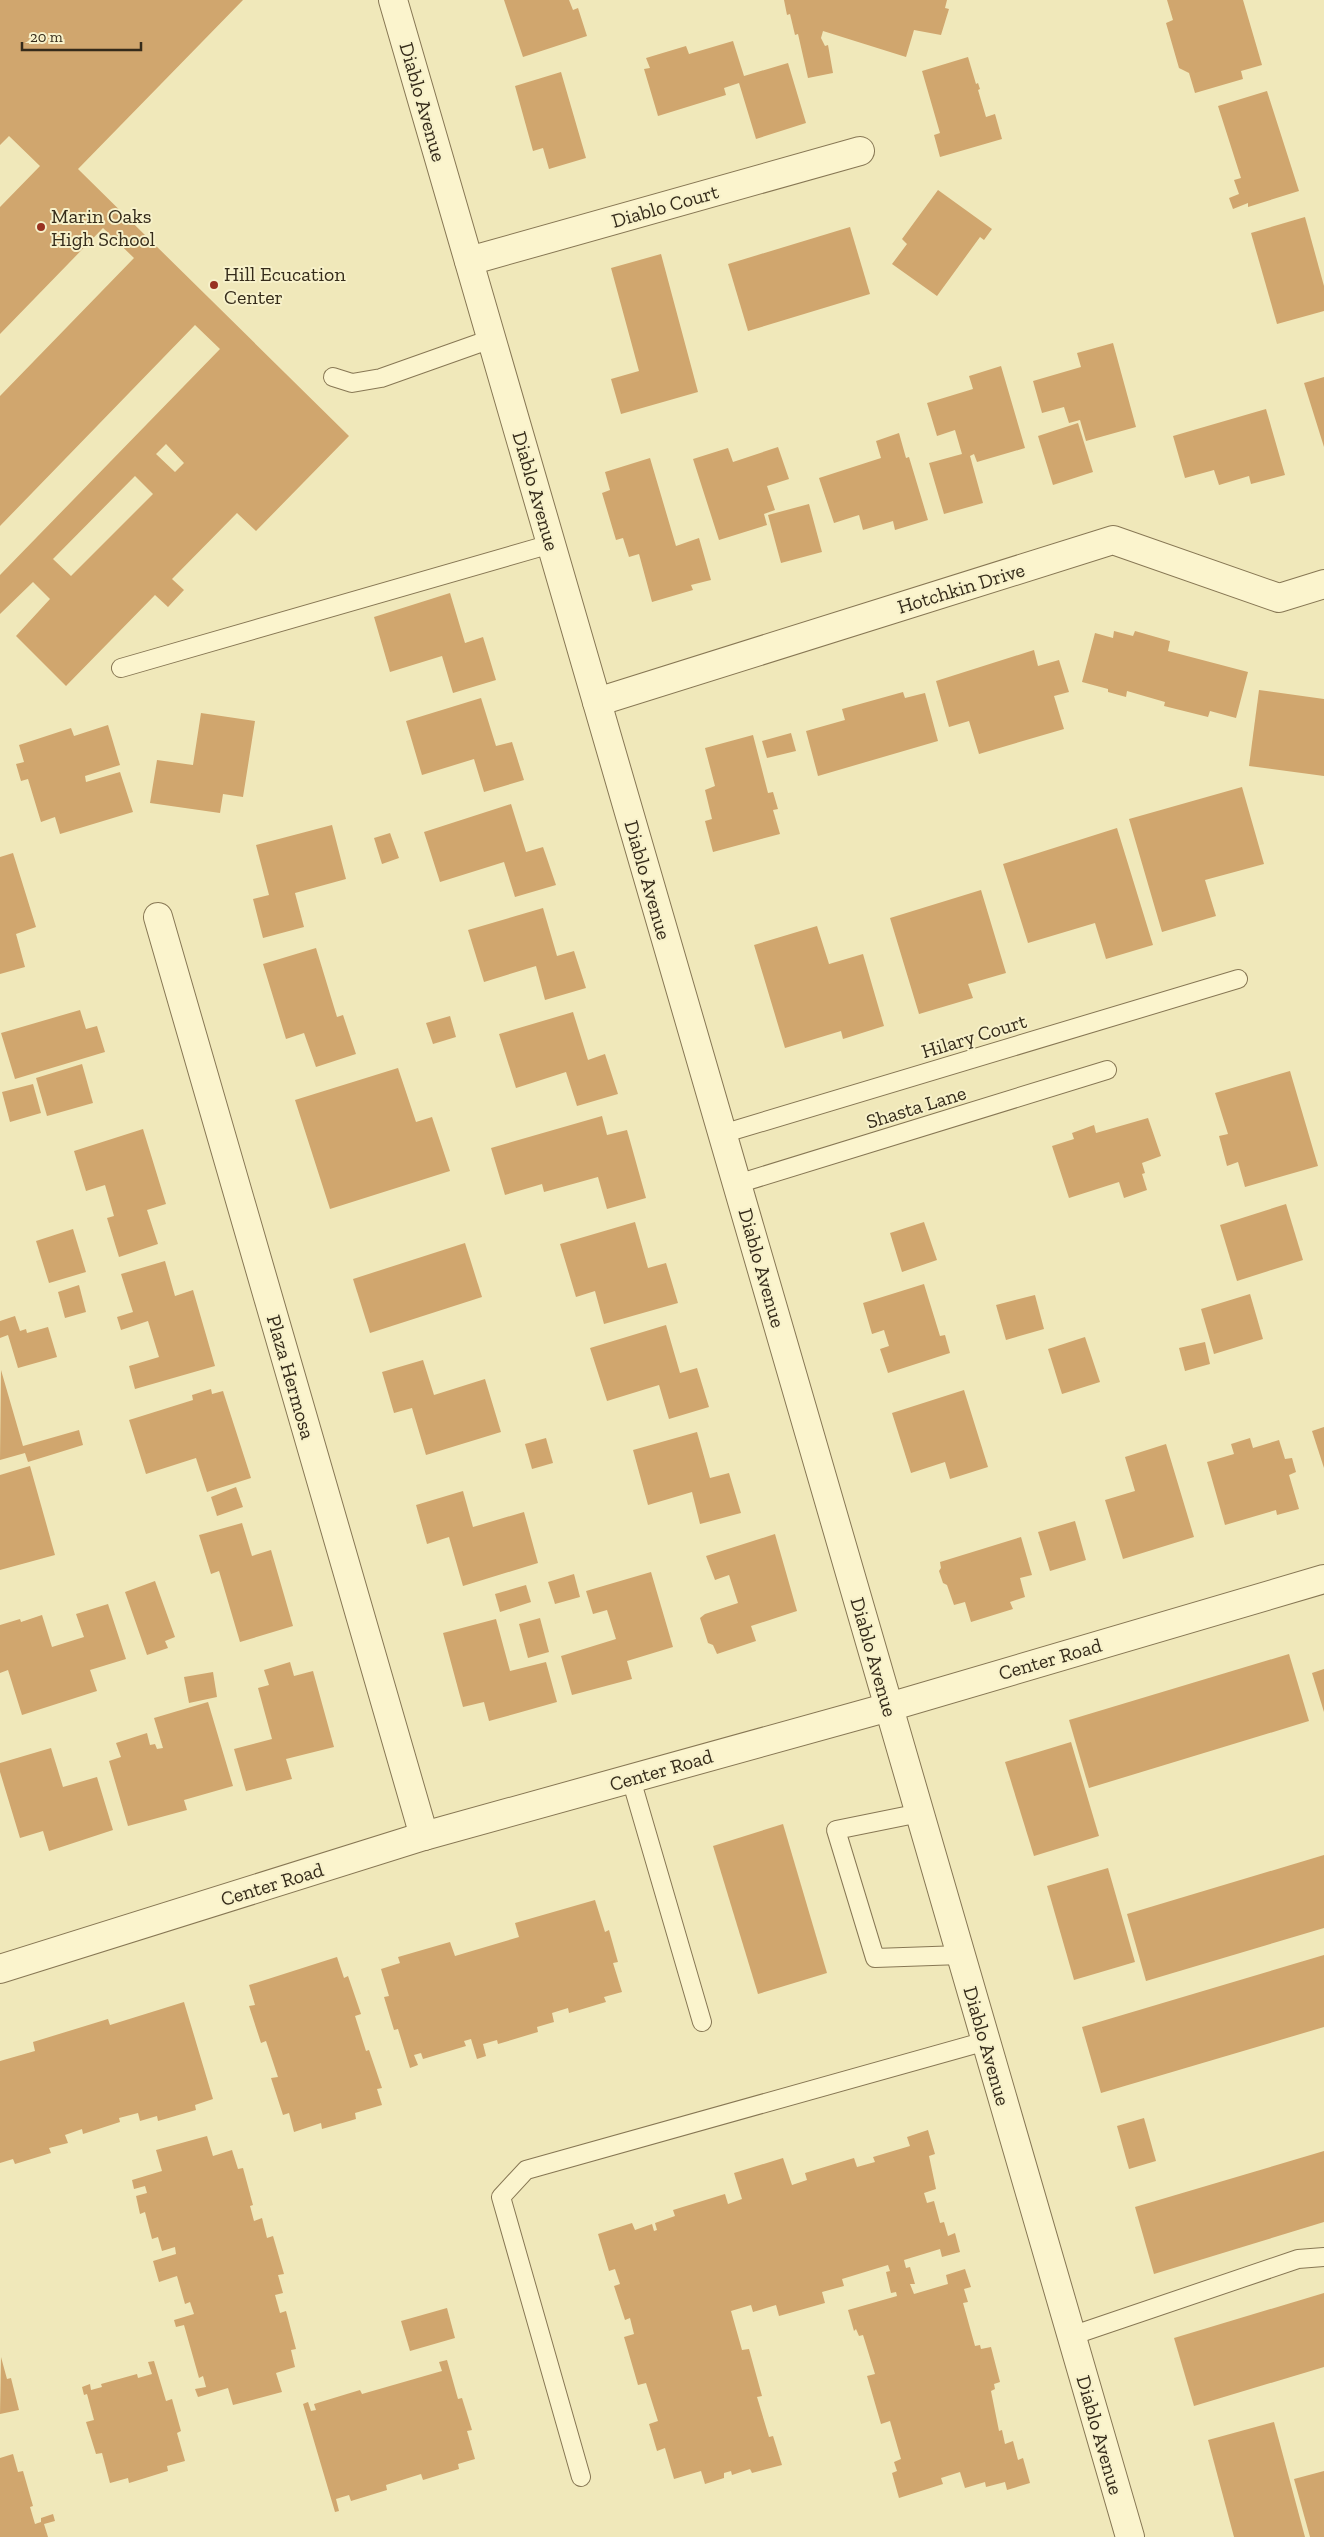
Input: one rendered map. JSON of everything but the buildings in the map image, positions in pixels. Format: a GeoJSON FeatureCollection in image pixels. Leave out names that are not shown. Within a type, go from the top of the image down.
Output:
{"type":"FeatureCollection","features":[{"type":"Feature","properties":{"kind":"street","name":"Diablo Avenue"},"geometry":{"type":"LineString","coordinates":[[393,0],[1130,2537]]}},
{"type":"Feature","properties":{"kind":"street","name":"Diablo Court"},"geometry":{"type":"LineString","coordinates":[[469,261],[860,151]]}},
{"type":"Feature","properties":{"kind":"street","name":"Hotchkin Drive"},"geometry":{"type":"LineString","coordinates":[[597,702],[1113,540],[1279,598],[1324,584]]}},
{"type":"Feature","properties":{"kind":"street","name":"Plaza Hermosa"},"geometry":{"type":"LineString","coordinates":[[158,917],[424,1836]]}},
{"type":"Feature","properties":{"kind":"street","name":"Center Road"},"geometry":{"type":"LineString","coordinates":[[0,1968],[424,1836],[889,1707],[1324,1579]]}},
{"type":"Feature","properties":{"kind":"lane"},"geometry":{"type":"LineString","coordinates":[[332,377],[352,383],[381,378],[491,339]]}},
{"type":"Feature","properties":{"kind":"lane"},"geometry":{"type":"LineString","coordinates":[[121,668],[551,544]]}},
{"type":"Feature","properties":{"kind":"lane","name":"Hilary Court"},"geometry":{"type":"LineString","coordinates":[[722,1134],[1238,979]]}},
{"type":"Feature","properties":{"kind":"lane","name":"Shasta Lane"},"geometry":{"type":"LineString","coordinates":[[737,1184],[1107,1070]]}},
{"type":"Feature","properties":{"kind":"lane"},"geometry":{"type":"LineString","coordinates":[[632,1779],[702,2022]]}},
{"type":"Feature","properties":{"kind":"lane"},"geometry":{"type":"LineString","coordinates":[[920,1813],[836,1830],[875,1958],[961,1954]]}},
{"type":"Feature","properties":{"kind":"lane"},"geometry":{"type":"LineString","coordinates":[[581,2477],[501,2197],[520,2176],[526,2170],[986,2041]]}},
{"type":"Feature","properties":{"kind":"lane"},"geometry":{"type":"LineString","coordinates":[[1071,2336],[1298,2259],[1324,2257]]}},
{"type":"Feature","properties":{"kind":"place","name":"Marin Oaks High School"},"geometry":{"type":"Point","coordinates":[41,227]}},
{"type":"Feature","properties":{"kind":"place","name":"Hill Ecucation Center"},"geometry":{"type":"Point","coordinates":[214,285]}}]}
